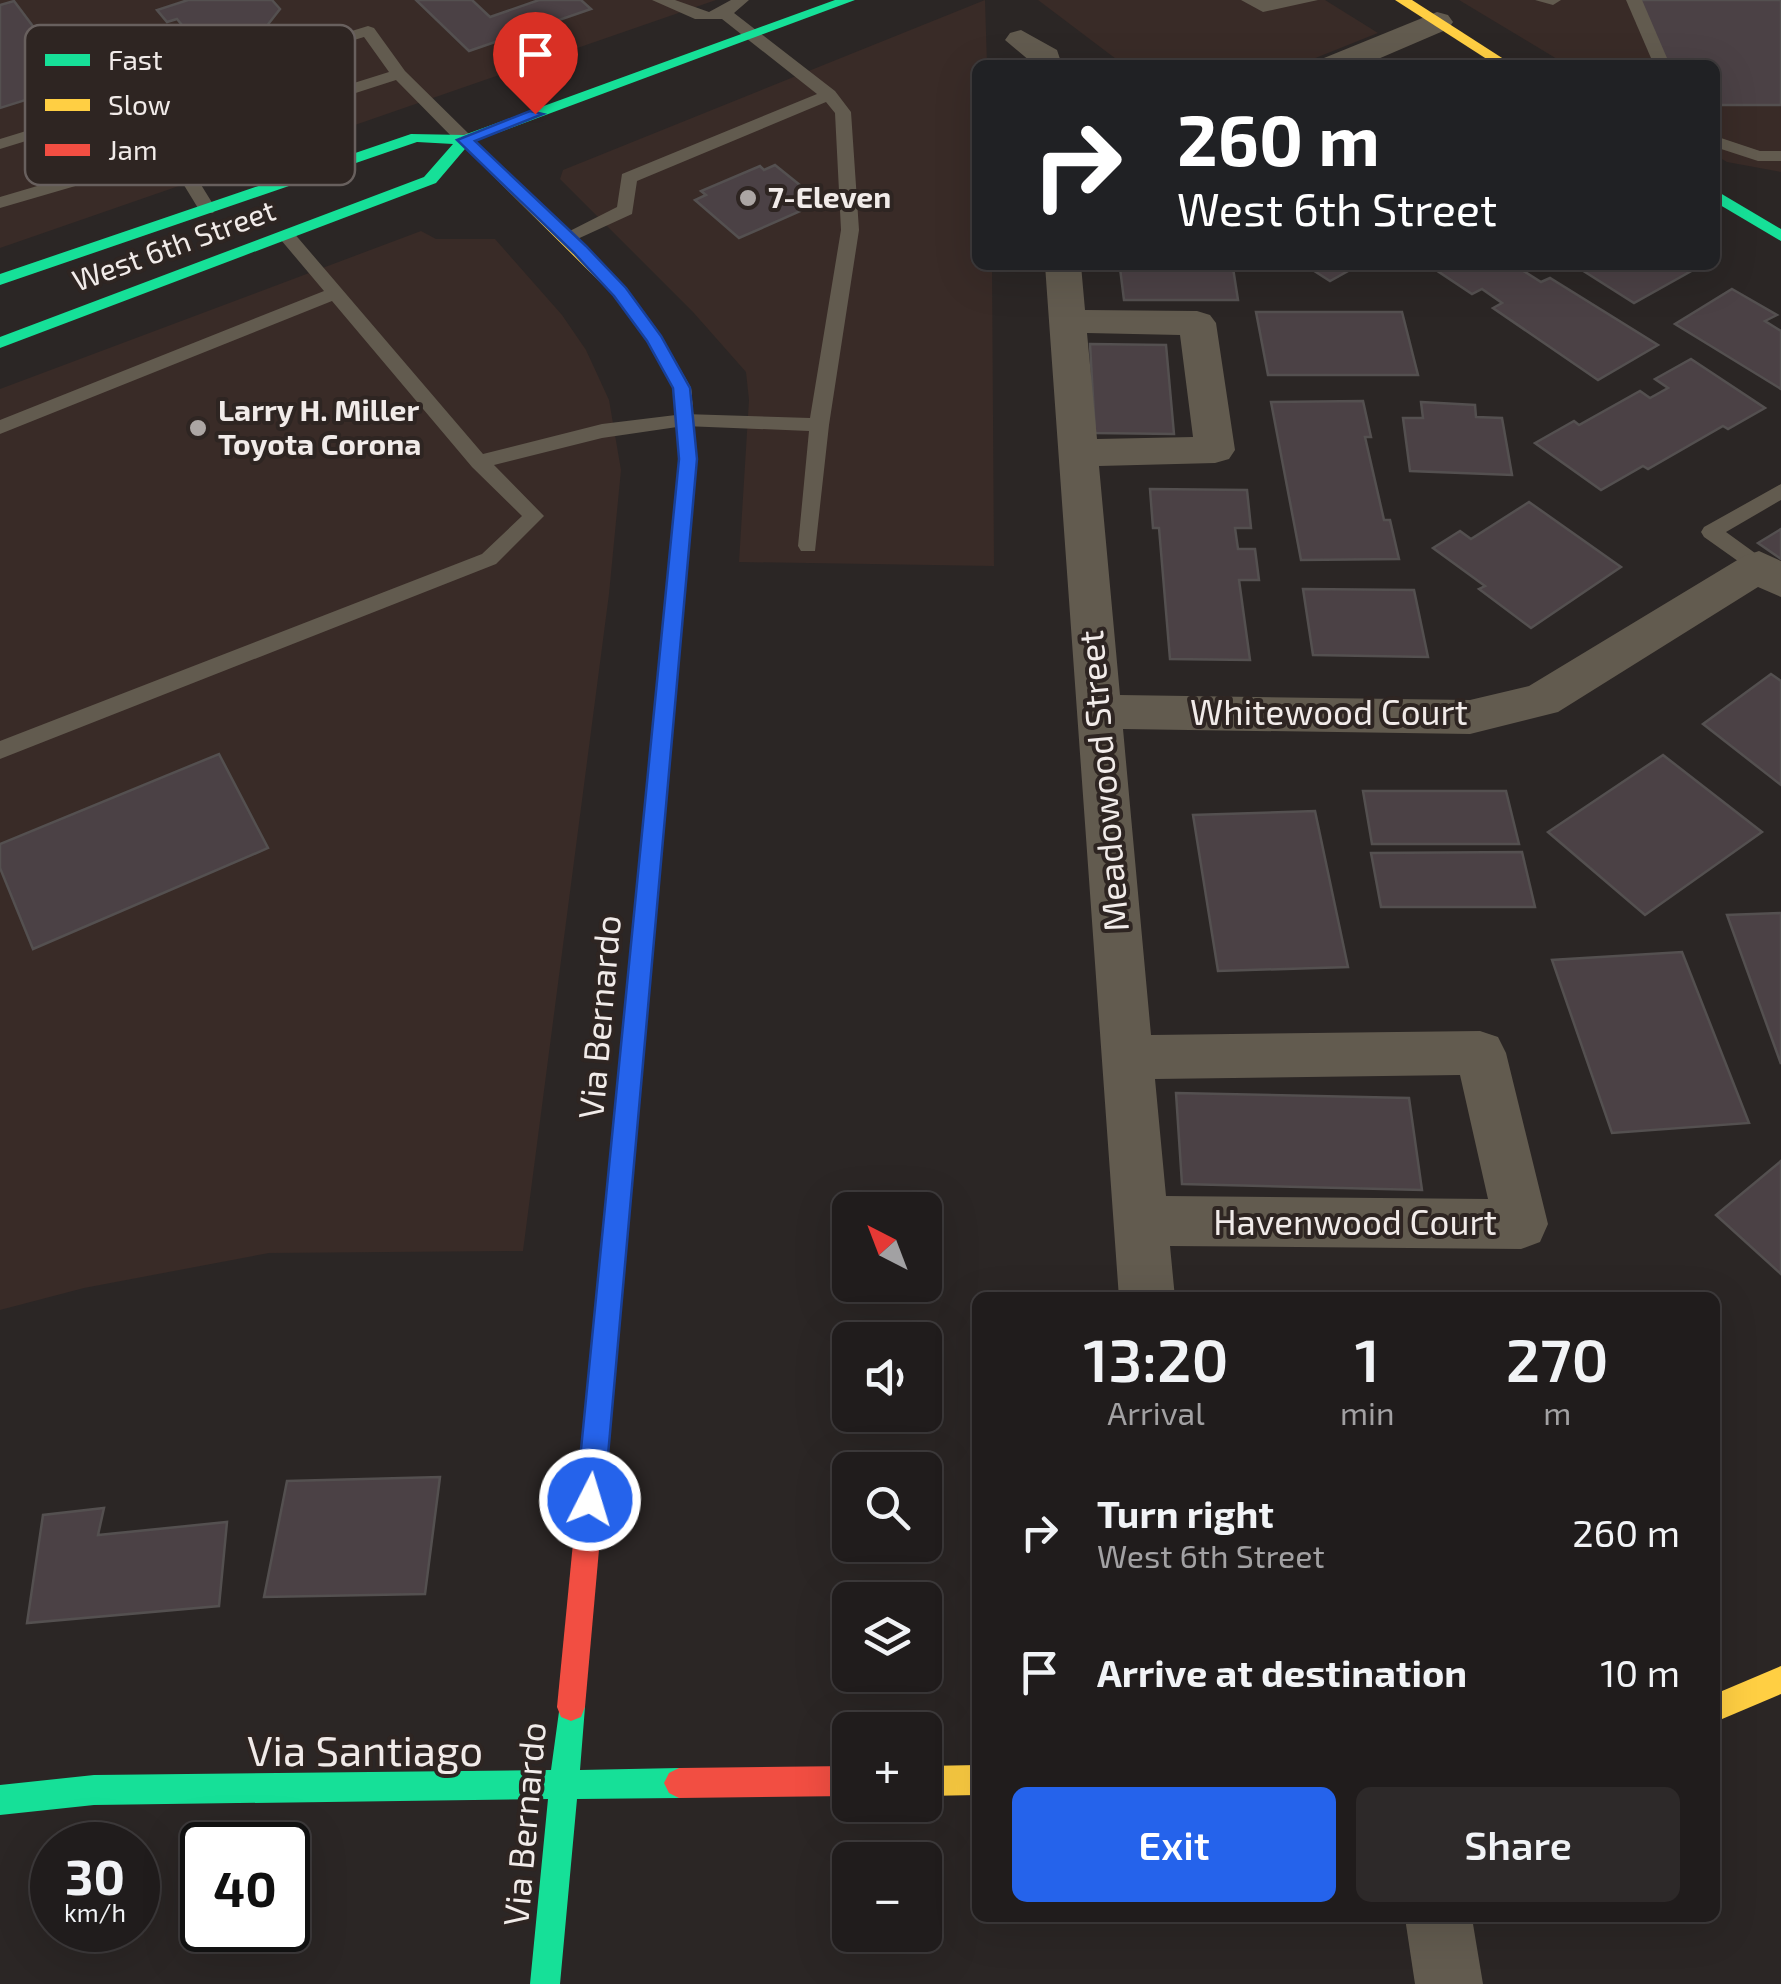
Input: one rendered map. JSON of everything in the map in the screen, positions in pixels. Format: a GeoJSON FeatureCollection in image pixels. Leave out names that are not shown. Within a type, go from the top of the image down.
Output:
{"type":"FeatureCollection","features":[{"type":"Feature","properties":{"kind":"street","name":"West 6th Street"},"geometry":{"type":"LineString","coordinates":[[355,157],[416,136],[464,140],[848,0]]}},
{"type":"Feature","properties":{"kind":"street"},"geometry":{"type":"LineString","coordinates":[[1343,60],[1421,7],[1499,60]]}},
{"type":"Feature","properties":{"kind":"street"},"geometry":{"type":"LineString","coordinates":[[1022,40],[1046,56],[1046,60]]}},
{"type":"Feature","properties":{"kind":"street","name":"West 6th Street"},"geometry":{"type":"LineString","coordinates":[[0,342],[430,180],[464,140]]}},
{"type":"Feature","properties":{"kind":"street","name":"Via Bernardo"},"geometry":{"type":"LineString","coordinates":[[464,140],[620,292],[655,340],[682,388],[688,459],[545,1984]]}},
{"type":"Feature","properties":{"kind":"street","name":"West 6th Street"},"geometry":{"type":"LineString","coordinates":[[0,280],[274,185]]}},
{"type":"Feature","properties":{"kind":"street"},"geometry":{"type":"LineString","coordinates":[[1720,198],[1781,236]]}},
{"type":"Feature","properties":{"kind":"street","name":"Meadowood Street"},"geometry":{"type":"LineString","coordinates":[[1063,270],[1146,1292]]}},
{"type":"Feature","properties":{"kind":"street"},"geometry":{"type":"LineString","coordinates":[[1068,321],[1197,324],[1215,450],[1076,453]]}},
{"type":"Feature","properties":{"kind":"street","name":"Whitewood Court"},"geometry":{"type":"LineString","coordinates":[[1099,712],[1470,717],[1542,700],[1770,574]]}},
{"type":"Feature","properties":{"kind":"street","name":"Havenwood Court"},"geometry":{"type":"LineString","coordinates":[[1127,1057],[1480,1053],[1521,1224],[1140,1222]]}},
{"type":"Feature","properties":{"kind":"street"},"geometry":{"type":"LineString","coordinates":[[1720,1706],[1781,1680]]}},
{"type":"Feature","properties":{"kind":"street"},"geometry":{"type":"LineString","coordinates":[[942,1781],[972,1780]]}},
{"type":"Feature","properties":{"kind":"street","name":"Via Santiago"},"geometry":{"type":"LineString","coordinates":[[0,1800],[94,1790],[832,1781]]}},
{"type":"Feature","properties":{"kind":"street"},"geometry":{"type":"LineString","coordinates":[[1441,1922],[1449,1984]]}},
{"type":"Feature","properties":{"kind":"lane"},"geometry":{"type":"LineString","coordinates":[[660,0],[696,18],[724,13],[741,0]]}},
{"type":"Feature","properties":{"kind":"lane"},"geometry":{"type":"LineString","coordinates":[[1249,0],[1263,7],[1310,0]]}},
{"type":"Feature","properties":{"kind":"lane"},"geometry":{"type":"LineString","coordinates":[[1543,0],[1554,0]]}},
{"type":"Feature","properties":{"kind":"lane"},"geometry":{"type":"LineString","coordinates":[[1634,0],[1660,60]]}},
{"type":"Feature","properties":{"kind":"lane"},"geometry":{"type":"LineString","coordinates":[[724,13],[829,95],[843,112],[850,230],[819,425],[808,546]]}},
{"type":"Feature","properties":{"kind":"lane"},"geometry":{"type":"LineString","coordinates":[[355,36],[368,32],[399,74],[426,96],[464,140]]}},
{"type":"Feature","properties":{"kind":"lane"},"geometry":{"type":"LineString","coordinates":[[355,88],[399,74]]}},
{"type":"Feature","properties":{"kind":"lane"},"geometry":{"type":"LineString","coordinates":[[567,237],[626,210],[628,178],[829,95]]}},
{"type":"Feature","properties":{"kind":"lane"},"geometry":{"type":"LineString","coordinates":[[0,144],[25,136]]}},
{"type":"Feature","properties":{"kind":"lane"},"geometry":{"type":"LineString","coordinates":[[1720,143],[1758,156],[1781,156]]}},
{"type":"Feature","properties":{"kind":"lane"},"geometry":{"type":"LineString","coordinates":[[0,203],[61,185]]}},
{"type":"Feature","properties":{"kind":"lane"},"geometry":{"type":"LineString","coordinates":[[193,185],[208,208]]}},
{"type":"Feature","properties":{"kind":"lane"},"geometry":{"type":"LineString","coordinates":[[0,750],[489,559],[534,516],[479,462],[287,236]]}},
{"type":"Feature","properties":{"kind":"lane"},"geometry":{"type":"LineString","coordinates":[[0,426],[336,293]]}},
{"type":"Feature","properties":{"kind":"lane"},"geometry":{"type":"LineString","coordinates":[[479,462],[602,431],[684,420],[819,425]]}},
{"type":"Feature","properties":{"kind":"lane"},"geometry":{"type":"LineString","coordinates":[[1770,574],[1711,532],[1781,491]]}},
{"type":"Feature","properties":{"kind":"shaded area"},"geometry":{"type":"Polygon","coordinates":[[[0,0],[716,0],[355,125],[355,25],[25,25],[25,185],[182,185],[0,248],[0,0]]]}},
{"type":"Feature","properties":{"kind":"shaded area"},"geometry":{"type":"Polygon","coordinates":[[[985,0],[987,60],[972,60],[972,270],[992,270],[994,566],[739,562],[749,400],[746,372],[693,312],[560,179],[563,170],[985,0]]]}},
{"type":"Feature","properties":{"kind":"shaded area"},"geometry":{"type":"Polygon","coordinates":[[[1038,0],[1325,0],[1378,33],[1310,60],[1117,60],[1038,0]]]}},
{"type":"Feature","properties":{"kind":"shaded area"},"geometry":{"type":"Polygon","coordinates":[[[1459,0],[1781,0],[1781,172],[1720,158],[1720,60],[1559,60],[1459,0]]]}},
{"type":"Feature","properties":{"kind":"shaded area"},"geometry":{"type":"Polygon","coordinates":[[[421,231],[436,239],[495,239],[562,315],[586,350],[609,400],[621,470],[609,594],[523,1251],[269,1253],[84,1288],[0,1310],[0,389],[421,231]]]}},
{"type":"Feature","properties":{"kind":"building"},"geometry":{"type":"Polygon","coordinates":[[[188,0],[272,0],[280,9],[268,25],[182,25],[177,19],[167,22],[157,10],[188,0]]]}},
{"type":"Feature","properties":{"kind":"building"},"geometry":{"type":"Polygon","coordinates":[[[416,0],[472,0],[490,17],[539,0],[581,0],[591,9],[469,51],[416,0]]]}},
{"type":"Feature","properties":{"kind":"building"},"geometry":{"type":"Polygon","coordinates":[[[1637,0],[1781,0],[1781,105],[1720,105],[1720,60],[1663,60],[1637,0]]]}},
{"type":"Feature","properties":{"kind":"building"},"geometry":{"type":"Polygon","coordinates":[[[14,1],[32,25],[25,25],[25,100],[0,108],[0,5],[14,1]]]}},
{"type":"Feature","properties":{"kind":"building"},"geometry":{"type":"Polygon","coordinates":[[[775,165],[821,202],[739,238],[695,200],[706,195],[701,191],[760,166],[764,170],[775,165]]]}},
{"type":"Feature","properties":{"kind":"building"},"geometry":{"type":"Polygon","coordinates":[[[1120,270],[1233,270],[1238,300],[1124,300],[1120,270]]]}},
{"type":"Feature","properties":{"kind":"building"},"geometry":{"type":"Polygon","coordinates":[[[1313,270],[1350,270],[1330,281],[1313,270]]]}},
{"type":"Feature","properties":{"kind":"building"},"geometry":{"type":"Polygon","coordinates":[[[1436,270],[1522,270],[1541,282],[1550,278],[1658,345],[1598,380],[1493,308],[1502,303],[1482,289],[1472,294],[1436,270]]]}},
{"type":"Feature","properties":{"kind":"building"},"geometry":{"type":"Polygon","coordinates":[[[1582,270],[1693,270],[1634,303],[1582,270]]]}},
{"type":"Feature","properties":{"kind":"building"},"geometry":{"type":"Polygon","coordinates":[[[1732,289],[1777,315],[1765,321],[1781,331],[1781,389],[1675,324],[1732,289]]]}},
{"type":"Feature","properties":{"kind":"building"},"geometry":{"type":"Polygon","coordinates":[[[1256,312],[1402,312],[1418,375],[1268,375],[1256,312]]]}},
{"type":"Feature","properties":{"kind":"building"},"geometry":{"type":"Polygon","coordinates":[[[1090,344],[1166,345],[1174,434],[1095,433],[1090,344]]]}},
{"type":"Feature","properties":{"kind":"building"},"geometry":{"type":"Polygon","coordinates":[[[1691,359],[1765,408],[1601,490],[1535,443],[1574,421],[1579,425],[1640,391],[1650,398],[1668,388],[1655,379],[1691,359]]]}},
{"type":"Feature","properties":{"kind":"building"},"geometry":{"type":"Polygon","coordinates":[[[1363,401],[1371,437],[1365,437],[1384,520],[1390,520],[1399,559],[1301,560],[1271,402],[1363,401]]]}},
{"type":"Feature","properties":{"kind":"building"},"geometry":{"type":"Polygon","coordinates":[[[1421,402],[1475,405],[1476,417],[1502,418],[1512,475],[1410,471],[1403,418],[1423,418],[1421,402]]]}},
{"type":"Feature","properties":{"kind":"building"},"geometry":{"type":"Polygon","coordinates":[[[1150,489],[1247,490],[1251,528],[1235,528],[1238,549],[1255,549],[1259,580],[1239,580],[1250,660],[1170,659],[1159,528],[1153,528],[1150,489]]]}},
{"type":"Feature","properties":{"kind":"building"},"geometry":{"type":"Polygon","coordinates":[[[1529,502],[1621,567],[1531,628],[1479,589],[1485,586],[1433,548],[1460,531],[1471,539],[1529,502]]]}},
{"type":"Feature","properties":{"kind":"building"},"geometry":{"type":"Polygon","coordinates":[[[1781,529],[1781,559],[1758,543],[1781,529]]]}},
{"type":"Feature","properties":{"kind":"building"},"geometry":{"type":"Polygon","coordinates":[[[1303,589],[1414,590],[1428,657],[1313,655],[1303,589]]]}},
{"type":"Feature","properties":{"kind":"building"},"geometry":{"type":"Polygon","coordinates":[[[1771,674],[1781,681],[1781,785],[1703,724],[1771,674]]]}},
{"type":"Feature","properties":{"kind":"building"},"geometry":{"type":"Polygon","coordinates":[[[219,754],[268,848],[33,949],[0,868],[0,844],[219,754]]]}},
{"type":"Feature","properties":{"kind":"building"},"geometry":{"type":"Polygon","coordinates":[[[1663,755],[1762,832],[1645,915],[1548,832],[1663,755]]]}},
{"type":"Feature","properties":{"kind":"building"},"geometry":{"type":"Polygon","coordinates":[[[1363,791],[1506,791],[1519,844],[1372,844],[1363,791]]]}},
{"type":"Feature","properties":{"kind":"building"},"geometry":{"type":"Polygon","coordinates":[[[1315,811],[1348,967],[1218,971],[1193,815],[1315,811]]]}},
{"type":"Feature","properties":{"kind":"building"},"geometry":{"type":"Polygon","coordinates":[[[1522,852],[1535,907],[1381,907],[1371,853],[1522,852]]]}},
{"type":"Feature","properties":{"kind":"building"},"geometry":{"type":"Polygon","coordinates":[[[1781,913],[1781,1064],[1727,915],[1781,913]]]}},
{"type":"Feature","properties":{"kind":"building"},"geometry":{"type":"Polygon","coordinates":[[[1682,952],[1749,1123],[1612,1133],[1552,960],[1682,952]]]}},
{"type":"Feature","properties":{"kind":"building"},"geometry":{"type":"Polygon","coordinates":[[[1176,1093],[1409,1098],[1422,1190],[1182,1184],[1176,1093]]]}},
{"type":"Feature","properties":{"kind":"building"},"geometry":{"type":"Polygon","coordinates":[[[1781,1161],[1781,1274],[1716,1215],[1781,1161]]]}},
{"type":"Feature","properties":{"kind":"building"},"geometry":{"type":"Polygon","coordinates":[[[440,1477],[425,1594],[264,1597],[287,1481],[440,1477]]]}},
{"type":"Feature","properties":{"kind":"building"},"geometry":{"type":"Polygon","coordinates":[[[104,1508],[98,1535],[227,1522],[219,1606],[27,1623],[43,1515],[104,1508]]]}},
{"type":"Feature","properties":{"kind":"traffic: fast"},"geometry":{"type":"LineString","coordinates":[[355,158],[416,137],[465,140],[848,0]]}},
{"type":"Feature","properties":{"kind":"traffic: fast"},"geometry":{"type":"LineString","coordinates":[[0,343],[430,180],[465,140]]}},
{"type":"Feature","properties":{"kind":"traffic: fast"},"geometry":{"type":"LineString","coordinates":[[0,280],[276,185]]}},
{"type":"Feature","properties":{"kind":"traffic: fast"},"geometry":{"type":"LineString","coordinates":[[1720,198],[1781,236]]}},
{"type":"Feature","properties":{"kind":"traffic: fast"},"geometry":{"type":"LineString","coordinates":[[614,1246],[663,728]]}},
{"type":"Feature","properties":{"kind":"traffic: fast"},"geometry":{"type":"LineString","coordinates":[[545,1984],[571,1707]]}},
{"type":"Feature","properties":{"kind":"traffic: fast"},"geometry":{"type":"LineString","coordinates":[[0,1800],[94,1790],[679,1783]]}},
{"type":"Feature","properties":{"kind":"traffic: slow"},"geometry":{"type":"LineString","coordinates":[[1402,0],[1498,60]]}},
{"type":"Feature","properties":{"kind":"traffic: slow"},"geometry":{"type":"LineString","coordinates":[[465,140],[620,292],[655,339],[682,388],[688,459],[663,728]]}},
{"type":"Feature","properties":{"kind":"traffic: slow"},"geometry":{"type":"LineString","coordinates":[[1720,1706],[1781,1680]]}},
{"type":"Feature","properties":{"kind":"traffic: slow"},"geometry":{"type":"LineString","coordinates":[[942,1781],[972,1780]]}},
{"type":"Feature","properties":{"kind":"traffic: jam"},"geometry":{"type":"LineString","coordinates":[[571,1707],[614,1246]]}},
{"type":"Feature","properties":{"kind":"traffic: jam"},"geometry":{"type":"LineString","coordinates":[[679,1783],[832,1781]]}},
{"type":"Feature","properties":{"kind":"place","name":"7-Eleven"},"geometry":{"type":"Point","coordinates":[748,198]}},
{"type":"Feature","properties":{"kind":"place","name":"Larry H. Miller Toyota Corona"},"geometry":{"type":"Point","coordinates":[198,428]}},
{"type":"Feature","properties":{"kind":"route"},"geometry":{"type":"LineString","coordinates":[[535,114],[464,140],[580,249],[620,292],[655,340],[682,388],[688,459],[590,1500]]}}]}
